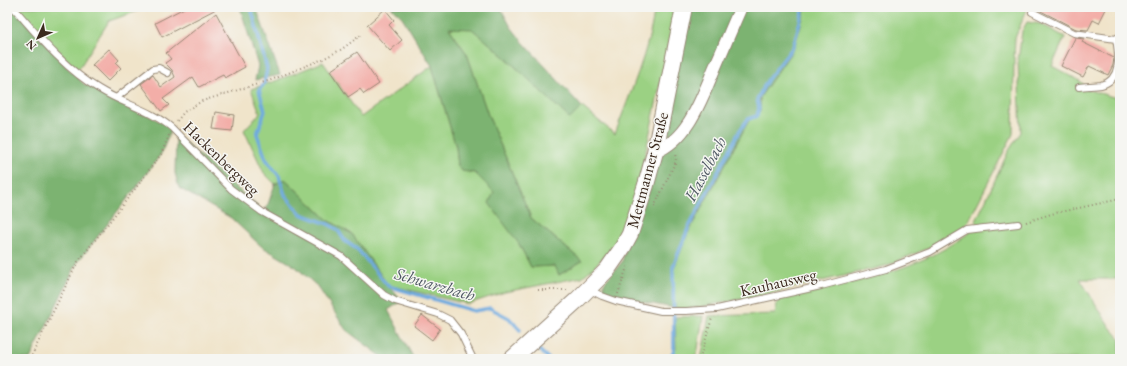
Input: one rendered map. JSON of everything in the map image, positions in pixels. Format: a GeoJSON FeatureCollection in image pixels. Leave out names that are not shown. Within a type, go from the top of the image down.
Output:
{"type":"FeatureCollection","features":[{"type":"Feature","properties":{"kind":"main road","name":"Mettmanner Straße"},"geometry":{"type":"LineString","coordinates":[[512,359],[588,289],[616,259],[630,234],[655,152],[684,7]]}},
{"type":"Feature","properties":{"kind":"street"},"geometry":{"type":"LineString","coordinates":[[655,152],[665,148],[687,125],[700,103],[741,7]]}},
{"type":"Feature","properties":{"kind":"lane","name":"Hackenbergweg"},"geometry":{"type":"LineString","coordinates":[[13,7],[64,62],[86,81],[116,98],[162,120],[172,128],[231,189],[262,212],[341,256],[384,295],[395,301],[438,314],[450,320],[461,334],[473,359]]}},
{"type":"Feature","properties":{"kind":"lane"},"geometry":{"type":"LineString","coordinates":[[1032,12],[1074,33],[1118,37],[1118,68],[1112,79],[1102,84],[1079,87]]}},
{"type":"Feature","properties":{"kind":"lane"},"geometry":{"type":"LineString","coordinates":[[116,98],[153,69],[159,68],[168,73]]}},
{"type":"Feature","properties":{"kind":"lane","name":"Kauhausweg"},"geometry":{"type":"LineString","coordinates":[[588,289],[616,301],[661,311],[713,309],[821,286],[886,269],[930,252],[967,230],[1018,224]]}},
{"type":"Feature","properties":{"kind":"path"},"geometry":{"type":"LineString","coordinates":[[30,359],[77,263],[161,154],[172,128],[184,112],[202,101],[271,80],[323,59],[342,49],[361,35]]}},
{"type":"Feature","properties":{"kind":"path"},"geometry":{"type":"LineString","coordinates":[[1018,224],[1051,214],[1120,199]]}},
{"type":"Feature","properties":{"kind":"path"},"geometry":{"type":"LineString","coordinates":[[538,290],[588,289]]}},
{"type":"Feature","properties":{"kind":"path"},"geometry":{"type":"LineString","coordinates":[[700,359],[711,322],[713,309]]}},
{"type":"Feature","properties":{"kind":"green space"},"geometry":{"type":"Polygon","coordinates":[[[7,7],[17,7],[52,47],[64,64],[84,84],[116,98],[172,128],[161,154],[77,263],[30,359],[7,359],[7,7]]]}},
{"type":"Feature","properties":{"kind":"green space"},"geometry":{"type":"Polygon","coordinates":[[[17,7],[149,7],[109,21],[78,70],[45,40],[17,7]]]}},
{"type":"Feature","properties":{"kind":"green space"},"geometry":{"type":"Polygon","coordinates":[[[240,7],[256,7],[280,75],[255,80],[258,66],[240,7]]]}},
{"type":"Feature","properties":{"kind":"green space"},"geometry":{"type":"Polygon","coordinates":[[[391,7],[500,7],[511,27],[523,42],[582,107],[570,119],[504,56],[472,29],[449,28],[467,54],[488,115],[531,218],[582,261],[559,275],[555,266],[531,267],[519,244],[489,203],[494,192],[475,173],[462,171],[458,166],[456,147],[432,66],[402,17],[391,7]]]}},
{"type":"Feature","properties":{"kind":"green space"},"geometry":{"type":"Polygon","coordinates":[[[655,7],[677,7],[640,178],[629,217],[619,241],[593,268],[582,277],[505,292],[468,304],[388,285],[352,234],[328,220],[285,179],[275,184],[264,173],[244,130],[260,113],[251,89],[323,62],[361,117],[432,66],[456,147],[458,166],[462,171],[475,173],[494,192],[531,267],[556,266],[559,275],[582,261],[531,218],[488,115],[467,54],[449,28],[472,28],[570,118],[582,107],[615,134],[644,56],[655,7]]]}},
{"type":"Feature","properties":{"kind":"green space"},"geometry":{"type":"Polygon","coordinates":[[[690,7],[806,7],[794,48],[760,97],[760,112],[749,120],[688,233],[674,268],[673,286],[675,308],[626,299],[609,294],[604,288],[604,283],[622,262],[690,7]]]}},
{"type":"Feature","properties":{"kind":"green space"},"geometry":{"type":"Polygon","coordinates":[[[806,7],[1028,7],[1015,38],[1013,134],[964,227],[926,249],[885,266],[754,297],[687,309],[675,308],[673,286],[674,268],[688,233],[749,120],[760,112],[760,97],[794,48],[806,7]]]}},
{"type":"Feature","properties":{"kind":"green space"},"geometry":{"type":"Polygon","coordinates":[[[1027,22],[1041,24],[1065,37],[1052,66],[1080,81],[1089,90],[1120,99],[1120,279],[1080,279],[1110,327],[1120,338],[1120,352],[1118,359],[701,359],[709,316],[775,314],[778,298],[829,288],[884,274],[910,265],[935,254],[958,241],[978,225],[976,221],[1008,152],[1021,132],[1018,61],[1022,31],[1027,22]]]}},
{"type":"Feature","properties":{"kind":"green space"},"geometry":{"type":"Polygon","coordinates":[[[176,135],[265,213],[275,184],[285,179],[328,220],[352,234],[388,285],[402,301],[388,310],[414,359],[385,359],[346,330],[318,287],[296,267],[261,246],[231,218],[179,188],[175,173],[176,135]]]}},
{"type":"Feature","properties":{"kind":"green space"},"geometry":{"type":"Polygon","coordinates":[[[703,316],[697,355],[691,359],[665,359],[676,349],[675,317],[703,316]]]}},
{"type":"Feature","properties":{"kind":"building"},"geometry":{"type":"Polygon","coordinates":[[[186,7],[220,7],[162,37],[155,23],[186,7]]]}},
{"type":"Feature","properties":{"kind":"building"},"geometry":{"type":"Polygon","coordinates":[[[1033,7],[1107,7],[1099,23],[1093,20],[1088,30],[1076,29],[1033,7]]]}},
{"type":"Feature","properties":{"kind":"building"},"geometry":{"type":"Polygon","coordinates":[[[385,9],[394,20],[389,25],[402,40],[390,51],[367,25],[385,9]]]}},
{"type":"Feature","properties":{"kind":"building"},"geometry":{"type":"Polygon","coordinates":[[[216,13],[245,67],[225,78],[223,75],[199,87],[193,77],[163,99],[169,105],[161,111],[141,84],[153,75],[161,87],[175,77],[172,70],[165,63],[171,59],[166,53],[216,13]]]}},
{"type":"Feature","properties":{"kind":"building"},"geometry":{"type":"Polygon","coordinates":[[[1075,38],[1084,39],[1082,42],[1114,58],[1113,65],[1108,75],[1089,66],[1083,77],[1061,66],[1075,38]]]}},
{"type":"Feature","properties":{"kind":"building"},"geometry":{"type":"Polygon","coordinates":[[[109,49],[119,60],[116,63],[121,68],[108,81],[92,65],[109,49]]]}},
{"type":"Feature","properties":{"kind":"building"},"geometry":{"type":"Polygon","coordinates":[[[357,52],[379,84],[364,94],[360,89],[348,97],[330,71],[357,52]]]}},
{"type":"Feature","properties":{"kind":"building"},"geometry":{"type":"Polygon","coordinates":[[[216,112],[234,115],[232,131],[213,129],[216,112]]]}},
{"type":"Feature","properties":{"kind":"building"},"geometry":{"type":"Polygon","coordinates":[[[422,315],[440,329],[432,340],[414,326],[422,315]]]}},
{"type":"Feature","properties":{"kind":"waterway","name":"Schwarzbach"},"geometry":{"type":"LineString","coordinates":[[251,7],[267,69],[264,84],[259,90],[265,111],[257,134],[266,159],[279,176],[285,195],[301,214],[337,229],[345,241],[358,250],[388,286],[474,311],[490,308],[509,318],[520,330]]}},
{"type":"Feature","properties":{"kind":"waterway","name":"Hasselbach"},"geometry":{"type":"LineString","coordinates":[[668,359],[674,351],[673,267],[688,229],[740,130],[748,119],[757,116],[759,108],[757,99],[768,79],[793,47],[804,7]]}},
{"type":"Feature","properties":{"kind":"waterway","name":"Schwarzbach"},"geometry":{"type":"LineString","coordinates":[[539,350],[549,359]]}}]}
